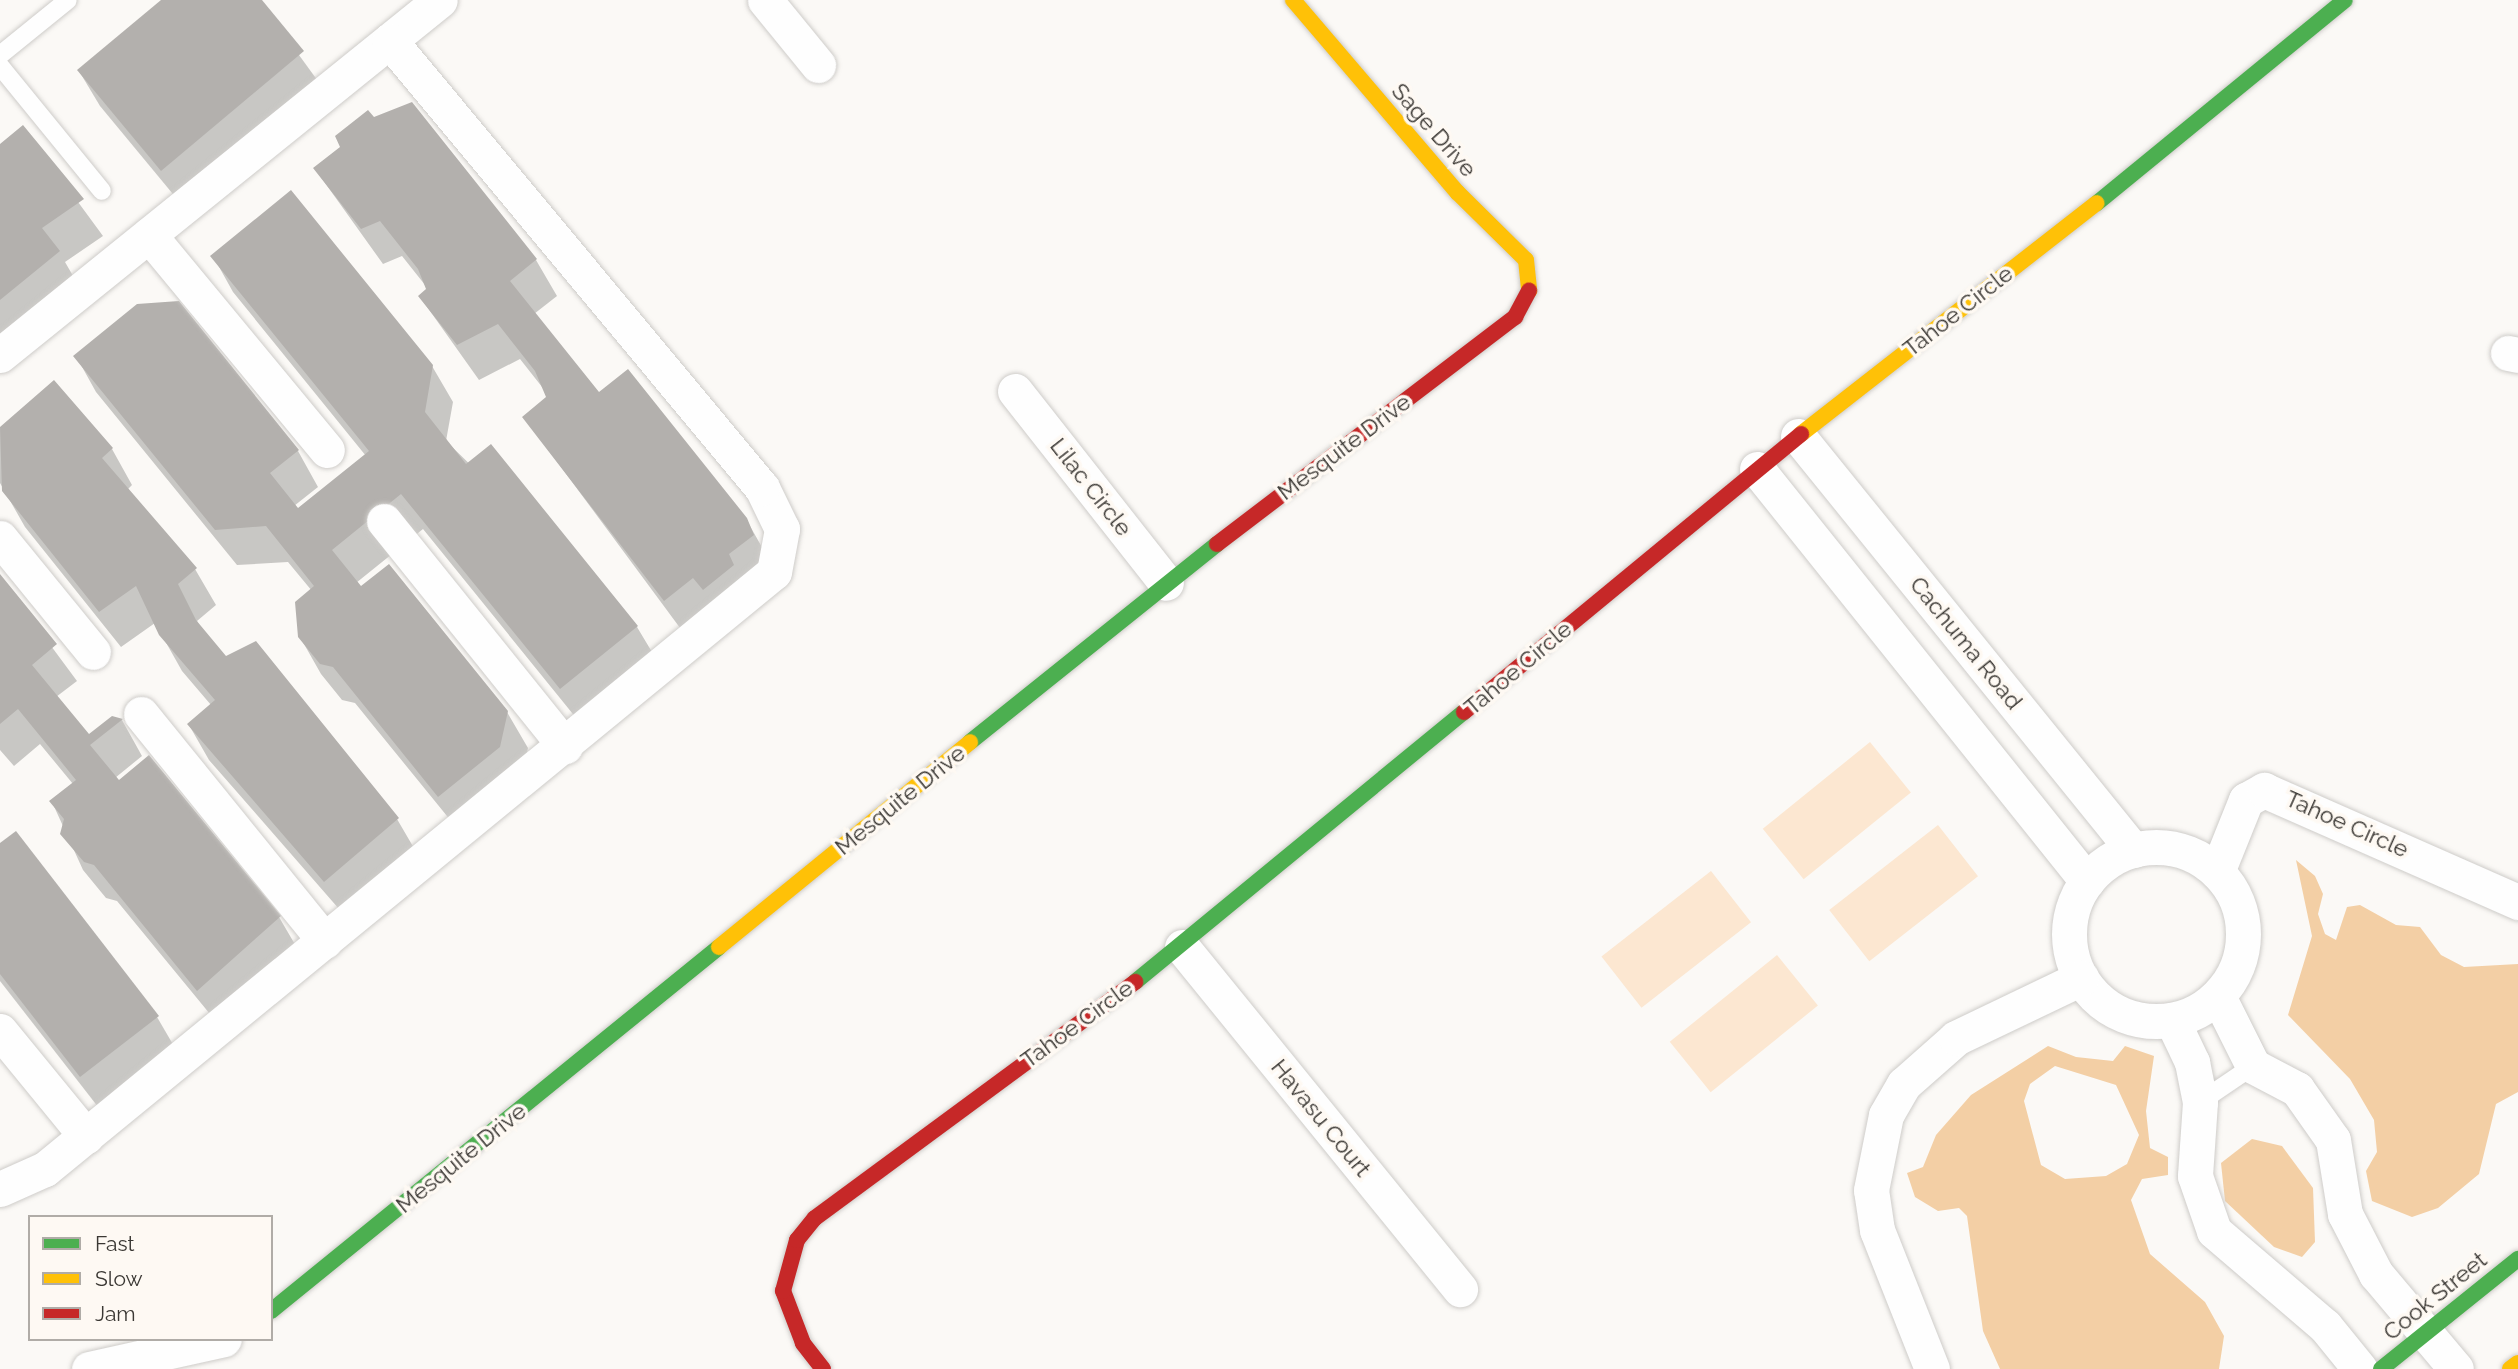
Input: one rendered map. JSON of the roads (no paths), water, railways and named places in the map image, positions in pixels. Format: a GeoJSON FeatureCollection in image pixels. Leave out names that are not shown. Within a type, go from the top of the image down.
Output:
{"type":"FeatureCollection","features":[{"type":"Feature","properties":{"kind":"street"},"geometry":{"type":"LineString","coordinates":[[0,355],[440,0]]}},
{"type":"Feature","properties":{"kind":"street"},"geometry":{"type":"LineString","coordinates":[[765,0],[818,65]]}},
{"type":"Feature","properties":{"kind":"street","name":"Sage Drive"},"geometry":{"type":"LineString","coordinates":[[1293,0],[1457,192],[1526,260],[1529,291]]}},
{"type":"Feature","properties":{"kind":"street","name":"Tahoe Circle"},"geometry":{"type":"LineString","coordinates":[[823,1369],[803,1343],[783,1291],[797,1240],[815,1218],[1182,947],[1757,469],[2245,87],[2345,0]]}},
{"type":"Feature","properties":{"kind":"street"},"geometry":{"type":"LineString","coordinates":[[0,1189],[45,1169],[763,585],[774,572],[782,529],[762,488],[390,40]]}},
{"type":"Feature","properties":{"kind":"street"},"geometry":{"type":"LineString","coordinates":[[149,235],[327,450]]}},
{"type":"Feature","properties":{"kind":"street","name":"Mesquite Drive"},"geometry":{"type":"LineString","coordinates":[[273,1309],[1167,583],[1515,317],[1529,291]]}},
{"type":"Feature","properties":{"kind":"street","name":"Lilac Circle"},"geometry":{"type":"LineString","coordinates":[[1015,391],[1167,583]]}},
{"type":"Feature","properties":{"kind":"street","name":"Cachuma Road"},"geometry":{"type":"LineString","coordinates":[[1798,436],[2133,850]]}},
{"type":"Feature","properties":{"kind":"street"},"geometry":{"type":"LineString","coordinates":[[1757,469],[2087,881]]}},
{"type":"Feature","properties":{"kind":"street"},"geometry":{"type":"LineString","coordinates":[[384,521],[565,746]]}},
{"type":"Feature","properties":{"kind":"street"},"geometry":{"type":"LineString","coordinates":[[0,538],[93,652]]}},
{"type":"Feature","properties":{"kind":"street"},"geometry":{"type":"LineString","coordinates":[[141,714],[325,941]]}},
{"type":"Feature","properties":{"kind":"street","name":"Tahoe Circle"},"geometry":{"type":"LineString","coordinates":[[2217,872],[2246,800],[2264,790],[2518,902]]}},
{"type":"Feature","properties":{"kind":"street"},"geometry":{"type":"LineString","coordinates":[[2133,850],[2185,852],[2217,872],[2236,901],[2243,934],[2237,968],[2218,996],[2172,1020],[2115,1011],[2081,978],[2069,929],[2087,881],[2133,850]]}},
{"type":"Feature","properties":{"kind":"street","name":"Havasu Court"},"geometry":{"type":"LineString","coordinates":[[1182,947],[1460,1289]]}},
{"type":"Feature","properties":{"kind":"street"},"geometry":{"type":"LineString","coordinates":[[1932,1369],[1877,1230],[1871,1189],[1886,1115],[1904,1084],[1956,1038],[2081,978]]}},
{"type":"Feature","properties":{"kind":"street"},"geometry":{"type":"LineString","coordinates":[[2218,996],[2253,1066],[2297,1089],[2333,1140],[2345,1214],[2376,1274],[2456,1369]]}},
{"type":"Feature","properties":{"kind":"street"},"geometry":{"type":"LineString","coordinates":[[2172,1020],[2192,1062],[2200,1102],[2195,1176],[2214,1231],[2325,1325],[2360,1369]]}},
{"type":"Feature","properties":{"kind":"street"},"geometry":{"type":"LineString","coordinates":[[0,1031],[86,1136]]}},
{"type":"Feature","properties":{"kind":"street","name":"Cook Street"},"geometry":{"type":"LineString","coordinates":[[2381,1369],[2518,1259]]}},
{"type":"Feature","properties":{"kind":"street"},"geometry":{"type":"LineString","coordinates":[[89,1369],[215,1341]]}},
{"type":"Feature","properties":{"kind":"street"},"geometry":{"type":"LineString","coordinates":[[2510,1369],[2518,1363]]}},
{"type":"Feature","properties":{"kind":"lane"},"geometry":{"type":"LineString","coordinates":[[0,55],[68,0]]}},
{"type":"Feature","properties":{"kind":"lane"},"geometry":{"type":"LineString","coordinates":[[0,66],[102,191]]}},
{"type":"Feature","properties":{"kind":"lane"},"geometry":{"type":"LineString","coordinates":[[2200,1102],[2253,1066]]}}]}
